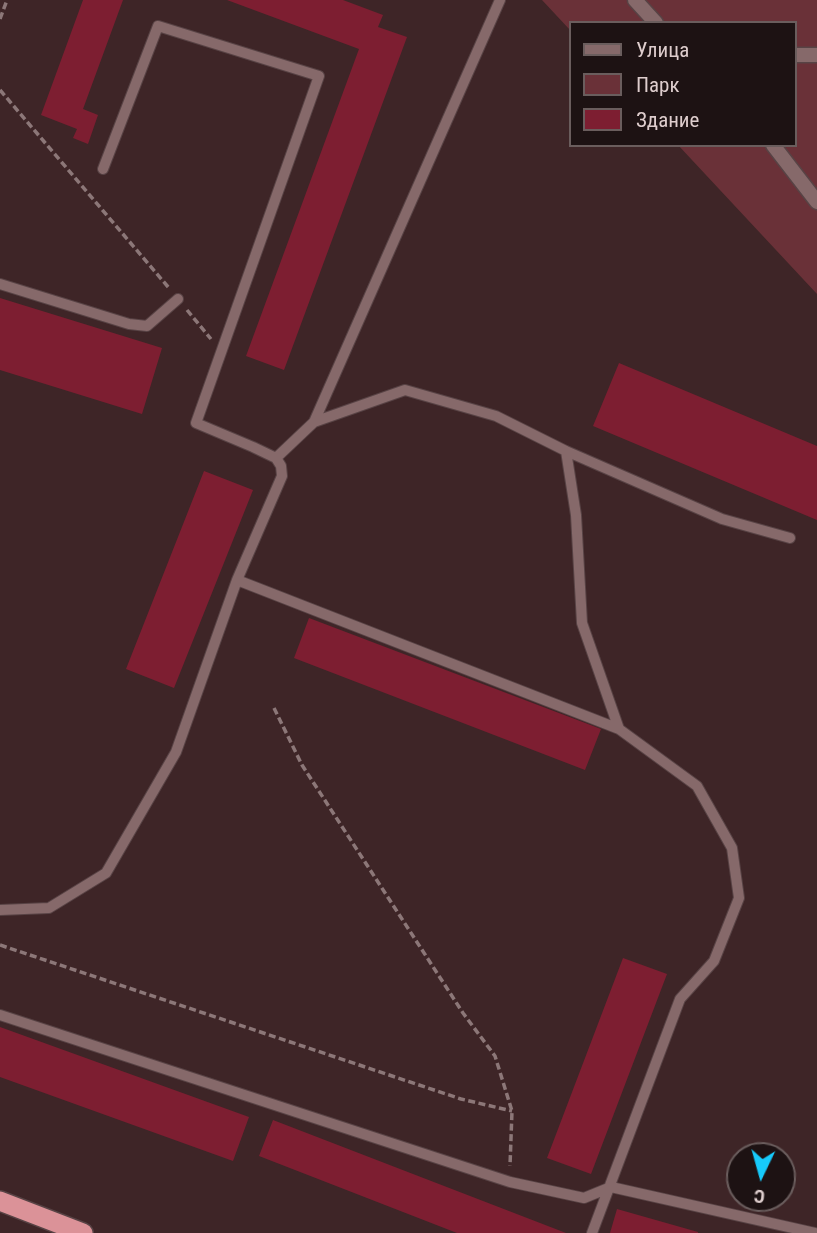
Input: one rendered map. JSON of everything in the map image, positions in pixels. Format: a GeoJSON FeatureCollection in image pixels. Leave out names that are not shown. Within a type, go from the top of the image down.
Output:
{"type":"FeatureCollection","features":[{"type":"Feature","properties":{"kind":"highway"},"geometry":{"type":"LineString","coordinates":[[0,1201],[83,1233]]}},
{"type":"Feature","properties":{"kind":"street"},"geometry":{"type":"LineString","coordinates":[[635,0],[654,21]]}},
{"type":"Feature","properties":{"kind":"street"},"geometry":{"type":"LineString","coordinates":[[796,55],[817,55]]}},
{"type":"Feature","properties":{"kind":"street"},"geometry":{"type":"LineString","coordinates":[[775,147],[817,202]]}},
{"type":"Feature","properties":{"kind":"lane"},"geometry":{"type":"LineString","coordinates":[[276,458],[314,422],[500,0]]}},
{"type":"Feature","properties":{"kind":"lane"},"geometry":{"type":"LineString","coordinates":[[0,910],[49,908],[106,873],[176,752],[237,580],[282,475],[276,458],[196,423],[319,76],[158,26],[103,169]]}},
{"type":"Feature","properties":{"kind":"lane"},"geometry":{"type":"LineString","coordinates":[[0,284],[147,326],[178,299]]}},
{"type":"Feature","properties":{"kind":"lane"},"geometry":{"type":"LineString","coordinates":[[314,422],[405,390],[496,416],[566,451],[722,519],[790,538]]}},
{"type":"Feature","properties":{"kind":"lane"},"geometry":{"type":"LineString","coordinates":[[566,451],[576,515],[582,623],[619,729]]}},
{"type":"Feature","properties":{"kind":"lane"},"geometry":{"type":"LineString","coordinates":[[237,580],[619,729],[697,786],[732,848],[739,898],[714,961],[680,999],[592,1233]]}},
{"type":"Feature","properties":{"kind":"lane"},"geometry":{"type":"LineString","coordinates":[[0,1014],[510,1182],[584,1198],[611,1186],[815,1233]]}},
{"type":"Feature","properties":{"kind":"path"},"geometry":{"type":"LineString","coordinates":[[0,19],[6,0]]}},
{"type":"Feature","properties":{"kind":"path"},"geometry":{"type":"LineString","coordinates":[[0,90],[221,352]]}},
{"type":"Feature","properties":{"kind":"path"},"geometry":{"type":"LineString","coordinates":[[274,708],[302,765],[463,1013],[495,1056],[512,1111],[510,1182]]}},
{"type":"Feature","properties":{"kind":"path"},"geometry":{"type":"LineString","coordinates":[[0,945],[461,1099],[512,1111]]}},
{"type":"Feature","properties":{"kind":"green space"},"geometry":{"type":"Polygon","coordinates":[[[542,0],[817,0],[817,294],[680,147],[796,147],[796,21],[568,21],[568,28],[542,0]]]}},
{"type":"Feature","properties":{"kind":"building"},"geometry":{"type":"Polygon","coordinates":[[[83,0],[123,0],[83,109],[98,115],[88,144],[73,138],[77,129],[41,115],[83,0]]]}},
{"type":"Feature","properties":{"kind":"building"},"geometry":{"type":"Polygon","coordinates":[[[227,0],[343,0],[383,15],[378,27],[407,37],[284,370],[246,356],[359,49],[227,0]]]}},
{"type":"Feature","properties":{"kind":"building"},"geometry":{"type":"Polygon","coordinates":[[[0,298],[162,348],[142,414],[0,370],[0,298]]]}},
{"type":"Feature","properties":{"kind":"building"},"geometry":{"type":"Polygon","coordinates":[[[619,363],[817,446],[817,520],[593,426],[619,363]]]}},
{"type":"Feature","properties":{"kind":"building"},"geometry":{"type":"Polygon","coordinates":[[[204,471],[253,490],[174,688],[126,669],[204,471]]]}},
{"type":"Feature","properties":{"kind":"building"},"geometry":{"type":"Polygon","coordinates":[[[309,618],[601,729],[585,770],[294,658],[309,618]]]}},
{"type":"Feature","properties":{"kind":"building"},"geometry":{"type":"Polygon","coordinates":[[[623,958],[667,974],[591,1174],[547,1158],[623,958]]]}},
{"type":"Feature","properties":{"kind":"building"},"geometry":{"type":"Polygon","coordinates":[[[0,1027],[249,1117],[233,1161],[0,1077],[0,1027]]]}},
{"type":"Feature","properties":{"kind":"building"},"geometry":{"type":"Polygon","coordinates":[[[273,1120],[566,1233],[457,1233],[259,1156],[273,1120]]]}},
{"type":"Feature","properties":{"kind":"building"},"geometry":{"type":"Polygon","coordinates":[[[617,1209],[698,1232],[698,1233],[610,1233],[617,1209]]]}}]}
